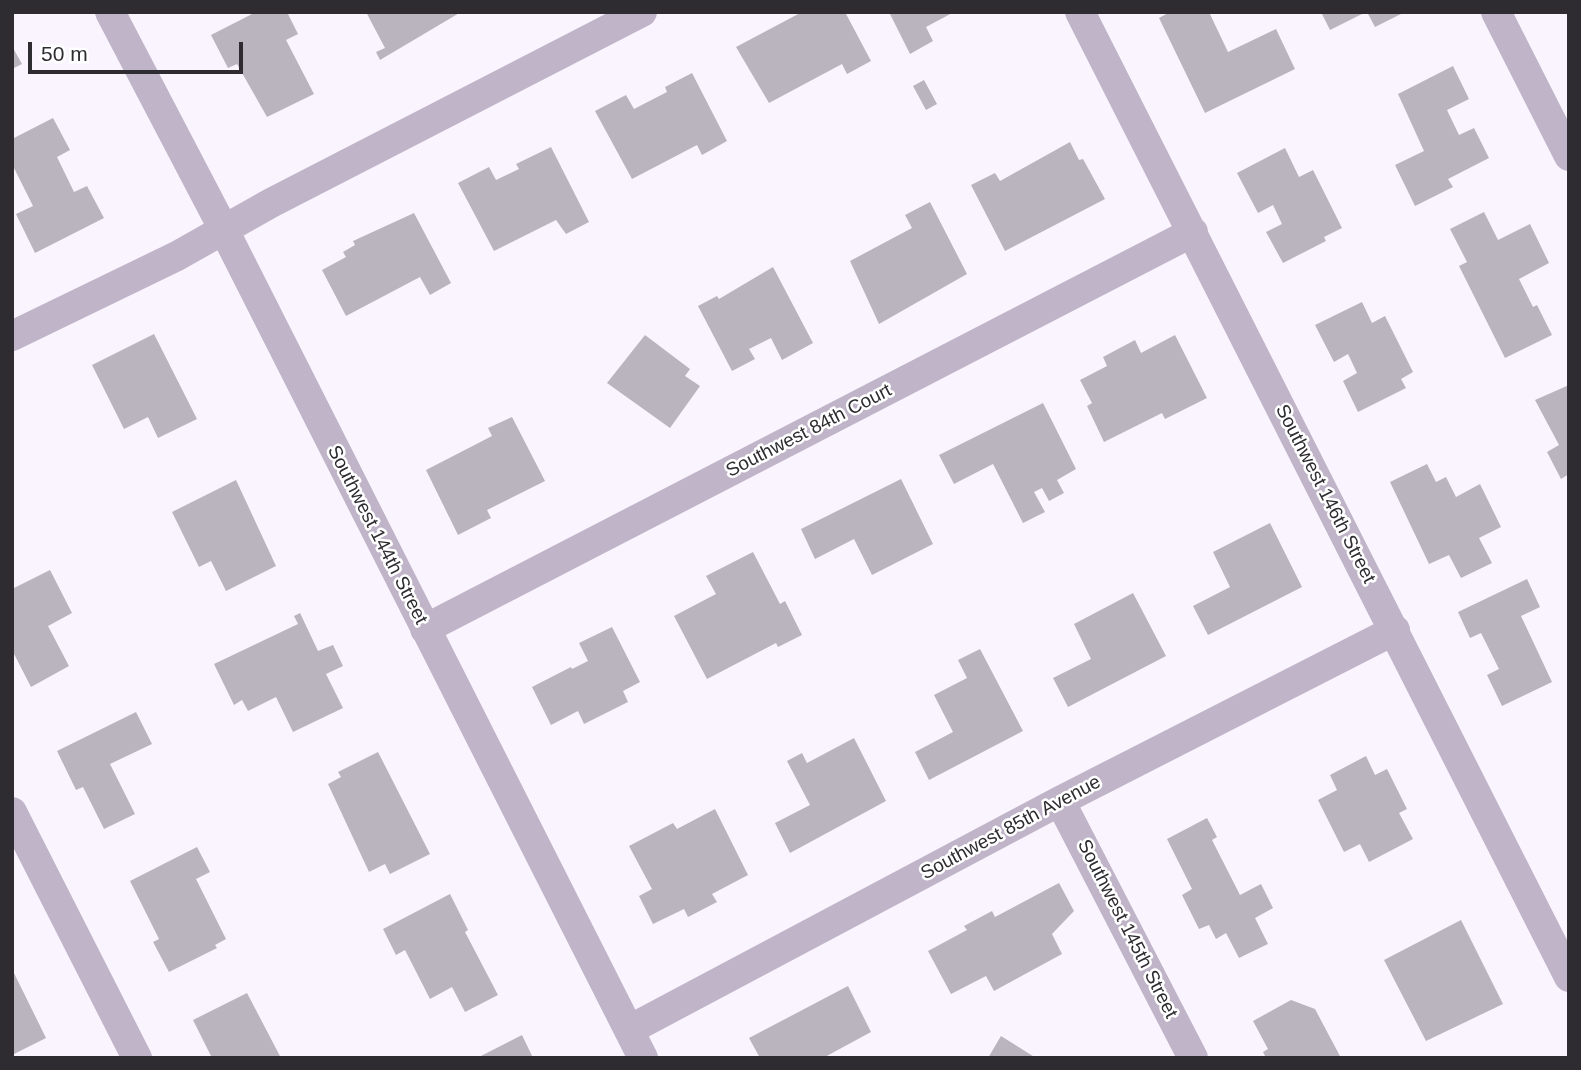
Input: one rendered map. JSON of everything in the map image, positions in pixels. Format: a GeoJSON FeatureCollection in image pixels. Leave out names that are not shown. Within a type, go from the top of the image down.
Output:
{"type":"FeatureCollection","features":[{"type":"Feature","properties":{"kind":"street","name":"Southwest 144th Street"},"geometry":{"type":"LineString","coordinates":[[110,12],[224,230],[643,1058]]}},
{"type":"Feature","properties":{"kind":"street"},"geometry":{"type":"LineString","coordinates":[[12,336],[224,230],[642,12]]}},
{"type":"Feature","properties":{"kind":"street","name":"Southwest 146th Street"},"geometry":{"type":"LineString","coordinates":[[1080,12],[1569,976]]}},
{"type":"Feature","properties":{"kind":"street"},"geometry":{"type":"LineString","coordinates":[[1496,12],[1569,156]]}},
{"type":"Feature","properties":{"kind":"street","name":"Southwest 84th Court"},"geometry":{"type":"LineString","coordinates":[[425,629],[1193,232]]}},
{"type":"Feature","properties":{"kind":"street","name":"Southwest 85th Avenue"},"geometry":{"type":"LineString","coordinates":[[629,1030],[1060,801],[1395,630]]}},
{"type":"Feature","properties":{"kind":"street","name":"Southwest 145th Street"},"geometry":{"type":"LineString","coordinates":[[1060,801],[1193,1058]]}},
{"type":"Feature","properties":{"kind":"street"},"geometry":{"type":"LineString","coordinates":[[12,812],[137,1058]]}},
{"type":"Feature","properties":{"kind":"building"},"geometry":{"type":"Polygon","coordinates":[[[256,12],[287,12],[298,34],[286,40],[314,94],[267,117],[237,64],[228,68],[211,35],[256,12]]]}},
{"type":"Feature","properties":{"kind":"building"},"geometry":{"type":"Polygon","coordinates":[[[366,12],[461,12],[380,60],[376,52],[385,48],[366,12]]]}},
{"type":"Feature","properties":{"kind":"building"},"geometry":{"type":"Polygon","coordinates":[[[802,12],[845,12],[871,61],[847,74],[842,64],[769,103],[736,47],[802,12]]]}},
{"type":"Feature","properties":{"kind":"building"},"geometry":{"type":"Polygon","coordinates":[[[889,12],[954,12],[926,27],[933,41],[910,54],[889,12]]]}},
{"type":"Feature","properties":{"kind":"building"},"geometry":{"type":"Polygon","coordinates":[[[1170,12],[1209,12],[1228,52],[1276,29],[1295,69],[1205,113],[1159,18],[1170,12]]]}},
{"type":"Feature","properties":{"kind":"building"},"geometry":{"type":"Polygon","coordinates":[[[1321,12],[1366,12],[1330,30],[1321,12]]]}},
{"type":"Feature","properties":{"kind":"building"},"geometry":{"type":"Polygon","coordinates":[[[1367,12],[1405,12],[1375,27],[1367,12]]]}},
{"type":"Feature","properties":{"kind":"building"},"geometry":{"type":"Polygon","coordinates":[[[12,46],[22,64],[12,69],[12,46]]]}},
{"type":"Feature","properties":{"kind":"building"},"geometry":{"type":"Polygon","coordinates":[[[1453,66],[1469,99],[1447,110],[1459,135],[1474,128],[1489,158],[1448,179],[1453,187],[1415,206],[1395,165],[1424,151],[1398,94],[1453,66]]]}},
{"type":"Feature","properties":{"kind":"building"},"geometry":{"type":"Polygon","coordinates":[[[692,73],[727,141],[702,155],[697,145],[632,179],[595,111],[626,95],[634,109],[667,92],[665,87],[692,73]]]}},
{"type":"Feature","properties":{"kind":"building"},"geometry":{"type":"Polygon","coordinates":[[[924,80],[937,104],[926,110],[913,86],[924,80]]]}},
{"type":"Feature","properties":{"kind":"building"},"geometry":{"type":"Polygon","coordinates":[[[53,118],[70,150],[57,157],[74,192],[87,186],[104,218],[35,253],[16,214],[33,206],[12,164],[12,139],[53,118]]]}},
{"type":"Feature","properties":{"kind":"building"},"geometry":{"type":"Polygon","coordinates":[[[1070,142],[1079,160],[1083,159],[1105,199],[1005,251],[971,185],[995,173],[1000,181],[1070,142]]]}},
{"type":"Feature","properties":{"kind":"building"},"geometry":{"type":"Polygon","coordinates":[[[551,147],[589,222],[566,234],[556,220],[494,251],[458,183],[489,167],[496,180],[519,169],[516,164],[551,147]]]}},
{"type":"Feature","properties":{"kind":"building"},"geometry":{"type":"Polygon","coordinates":[[[1285,148],[1299,177],[1313,170],[1342,228],[1324,237],[1326,241],[1283,263],[1266,232],[1282,224],[1273,205],[1258,213],[1237,173],[1285,148]]]}},
{"type":"Feature","properties":{"kind":"building"},"geometry":{"type":"Polygon","coordinates":[[[930,202],[967,274],[879,324],[850,261],[912,228],[905,215],[930,202]]]}},
{"type":"Feature","properties":{"kind":"building"},"geometry":{"type":"Polygon","coordinates":[[[1484,212],[1498,240],[1530,224],[1549,263],[1519,279],[1533,307],[1537,305],[1552,335],[1505,358],[1459,266],[1467,262],[1450,229],[1484,212]]]}},
{"type":"Feature","properties":{"kind":"building"},"geometry":{"type":"Polygon","coordinates":[[[414,213],[451,283],[430,295],[420,277],[346,316],[322,270],[346,257],[343,252],[355,245],[353,241],[414,213]]]}},
{"type":"Feature","properties":{"kind":"building"},"geometry":{"type":"Polygon","coordinates":[[[773,267],[813,343],[782,360],[771,338],[749,349],[755,359],[732,371],[698,306],[717,296],[719,299],[773,267]]]}},
{"type":"Feature","properties":{"kind":"building"},"geometry":{"type":"Polygon","coordinates":[[[1362,302],[1372,323],[1385,316],[1413,372],[1401,379],[1406,388],[1358,412],[1343,381],[1357,373],[1348,354],[1334,362],[1315,325],[1362,302]]]}},
{"type":"Feature","properties":{"kind":"building"},"geometry":{"type":"Polygon","coordinates":[[[154,334],[197,419],[158,438],[148,417],[124,429],[92,365],[154,334]]]}},
{"type":"Feature","properties":{"kind":"building"},"geometry":{"type":"Polygon","coordinates":[[[645,335],[690,369],[685,376],[700,386],[670,428],[607,383],[645,335]]]}},
{"type":"Feature","properties":{"kind":"building"},"geometry":{"type":"Polygon","coordinates":[[[1175,335],[1207,398],[1165,419],[1162,413],[1104,442],[1087,406],[1092,403],[1080,380],[1107,366],[1103,357],[1135,340],[1141,353],[1175,335]]]}},
{"type":"Feature","properties":{"kind":"building"},"geometry":{"type":"Polygon","coordinates":[[[1569,385],[1569,474],[1561,479],[1547,452],[1559,445],[1535,400],[1569,385]]]}},
{"type":"Feature","properties":{"kind":"building"},"geometry":{"type":"Polygon","coordinates":[[[1043,403],[1076,469],[1057,480],[1064,493],[1049,501],[1042,488],[1034,492],[1045,512],[1023,523],[993,464],[954,484],[939,455],[1043,403]]]}},
{"type":"Feature","properties":{"kind":"building"},"geometry":{"type":"Polygon","coordinates":[[[512,417],[545,481],[487,510],[491,518],[458,535],[426,470],[492,436],[488,428],[512,417]]]}},
{"type":"Feature","properties":{"kind":"building"},"geometry":{"type":"Polygon","coordinates":[[[1427,464],[1436,482],[1446,477],[1456,497],[1480,484],[1501,527],[1479,538],[1492,563],[1461,578],[1449,555],[1429,564],[1390,482],[1427,464]]]}},
{"type":"Feature","properties":{"kind":"building"},"geometry":{"type":"Polygon","coordinates":[[[901,479],[933,544],[872,575],[854,539],[815,559],[801,529],[901,479]]]}},
{"type":"Feature","properties":{"kind":"building"},"geometry":{"type":"Polygon","coordinates":[[[236,480],[276,566],[226,591],[211,561],[199,567],[172,512],[236,480]]]}},
{"type":"Feature","properties":{"kind":"building"},"geometry":{"type":"Polygon","coordinates":[[[1270,523],[1302,587],[1208,635],[1193,606],[1230,587],[1213,552],[1270,523]]]}},
{"type":"Feature","properties":{"kind":"building"},"geometry":{"type":"Polygon","coordinates":[[[753,552],[780,604],[785,601],[802,635],[778,647],[776,643],[707,679],[674,616],[716,594],[706,576],[753,552]]]}},
{"type":"Feature","properties":{"kind":"building"},"geometry":{"type":"Polygon","coordinates":[[[50,570],[72,613],[48,626],[69,666],[31,687],[12,650],[12,589],[50,570]]]}},
{"type":"Feature","properties":{"kind":"building"},"geometry":{"type":"Polygon","coordinates":[[[1527,579],[1540,607],[1521,616],[1552,682],[1502,706],[1487,675],[1499,669],[1481,633],[1470,638],[1458,612],[1527,579]]]}},
{"type":"Feature","properties":{"kind":"building"},"geometry":{"type":"Polygon","coordinates":[[[1133,593],[1166,656],[1068,707],[1053,678],[1091,659],[1074,624],[1133,593]]]}},
{"type":"Feature","properties":{"kind":"building"},"geometry":{"type":"Polygon","coordinates":[[[300,613],[318,651],[333,645],[343,666],[326,674],[343,708],[293,732],[276,697],[248,711],[242,700],[234,705],[214,664],[298,624],[294,616],[300,613]]]}},
{"type":"Feature","properties":{"kind":"building"},"geometry":{"type":"Polygon","coordinates":[[[612,627],[640,682],[623,691],[628,702],[584,724],[578,711],[551,725],[532,687],[588,661],[579,643],[612,627]]]}},
{"type":"Feature","properties":{"kind":"building"},"geometry":{"type":"Polygon","coordinates":[[[980,649],[1023,731],[929,780],[915,752],[953,732],[934,695],[967,678],[958,660],[980,649]]]}},
{"type":"Feature","properties":{"kind":"building"},"geometry":{"type":"Polygon","coordinates":[[[136,712],[152,744],[110,764],[135,814],[104,829],[83,787],[76,790],[57,751],[136,712]]]}},
{"type":"Feature","properties":{"kind":"building"},"geometry":{"type":"Polygon","coordinates":[[[854,738],[886,801],[790,853],[775,823],[810,805],[787,761],[802,753],[807,763],[854,738]]]}},
{"type":"Feature","properties":{"kind":"building"},"geometry":{"type":"Polygon","coordinates":[[[378,752],[430,854],[390,874],[385,864],[369,872],[328,784],[341,777],[338,772],[378,752]]]}},
{"type":"Feature","properties":{"kind":"building"},"geometry":{"type":"Polygon","coordinates":[[[1366,756],[1375,775],[1387,769],[1407,809],[1399,813],[1413,839],[1369,862],[1360,844],[1344,852],[1318,800],[1337,790],[1330,775],[1366,756]]]}},
{"type":"Feature","properties":{"kind":"building"},"geometry":{"type":"Polygon","coordinates":[[[715,809],[748,875],[712,894],[717,902],[688,917],[684,909],[653,924],[639,896],[652,889],[629,846],[673,823],[677,829],[715,809]]]}},
{"type":"Feature","properties":{"kind":"building"},"geometry":{"type":"Polygon","coordinates":[[[1207,818],[1217,837],[1212,840],[1240,895],[1261,884],[1273,908],[1255,918],[1268,944],[1239,958],[1226,933],[1216,939],[1209,925],[1199,929],[1182,895],[1192,889],[1167,839],[1207,818]]]}},
{"type":"Feature","properties":{"kind":"building"},"geometry":{"type":"Polygon","coordinates":[[[197,847],[210,872],[196,879],[226,939],[215,945],[217,948],[169,972],[153,942],[159,939],[130,881],[197,847]]]}},
{"type":"Feature","properties":{"kind":"building"},"geometry":{"type":"Polygon","coordinates":[[[1059,883],[1074,911],[1052,934],[1062,954],[994,991],[986,976],[951,994],[928,951],[967,930],[964,926],[992,911],[995,917],[1059,883]]]}},
{"type":"Feature","properties":{"kind":"building"},"geometry":{"type":"Polygon","coordinates":[[[450,894],[468,930],[465,932],[498,995],[465,1012],[452,987],[430,999],[405,950],[396,955],[383,929],[450,894]]]}},
{"type":"Feature","properties":{"kind":"building"},"geometry":{"type":"Polygon","coordinates":[[[1461,920],[1503,1004],[1426,1041],[1384,960],[1461,920]]]}},
{"type":"Feature","properties":{"kind":"building"},"geometry":{"type":"Polygon","coordinates":[[[12,969],[46,1038],[12,1055],[12,969]]]}},
{"type":"Feature","properties":{"kind":"building"},"geometry":{"type":"Polygon","coordinates":[[[848,986],[871,1032],[823,1058],[760,1058],[749,1038],[848,986]]]}},
{"type":"Feature","properties":{"kind":"building"},"geometry":{"type":"Polygon","coordinates":[[[247,993],[281,1058],[212,1058],[193,1020],[247,993]]]}},
{"type":"Feature","properties":{"kind":"building"},"geometry":{"type":"Polygon","coordinates":[[[1291,1000],[1315,1009],[1341,1058],[1266,1058],[1263,1052],[1268,1049],[1253,1021],[1291,1000]]]}},
{"type":"Feature","properties":{"kind":"building"},"geometry":{"type":"Polygon","coordinates":[[[522,1035],[533,1058],[477,1058],[522,1035]]]}},
{"type":"Feature","properties":{"kind":"building"},"geometry":{"type":"Polygon","coordinates":[[[1001,1036],[1036,1058],[988,1058],[1001,1036]]]}}]}
